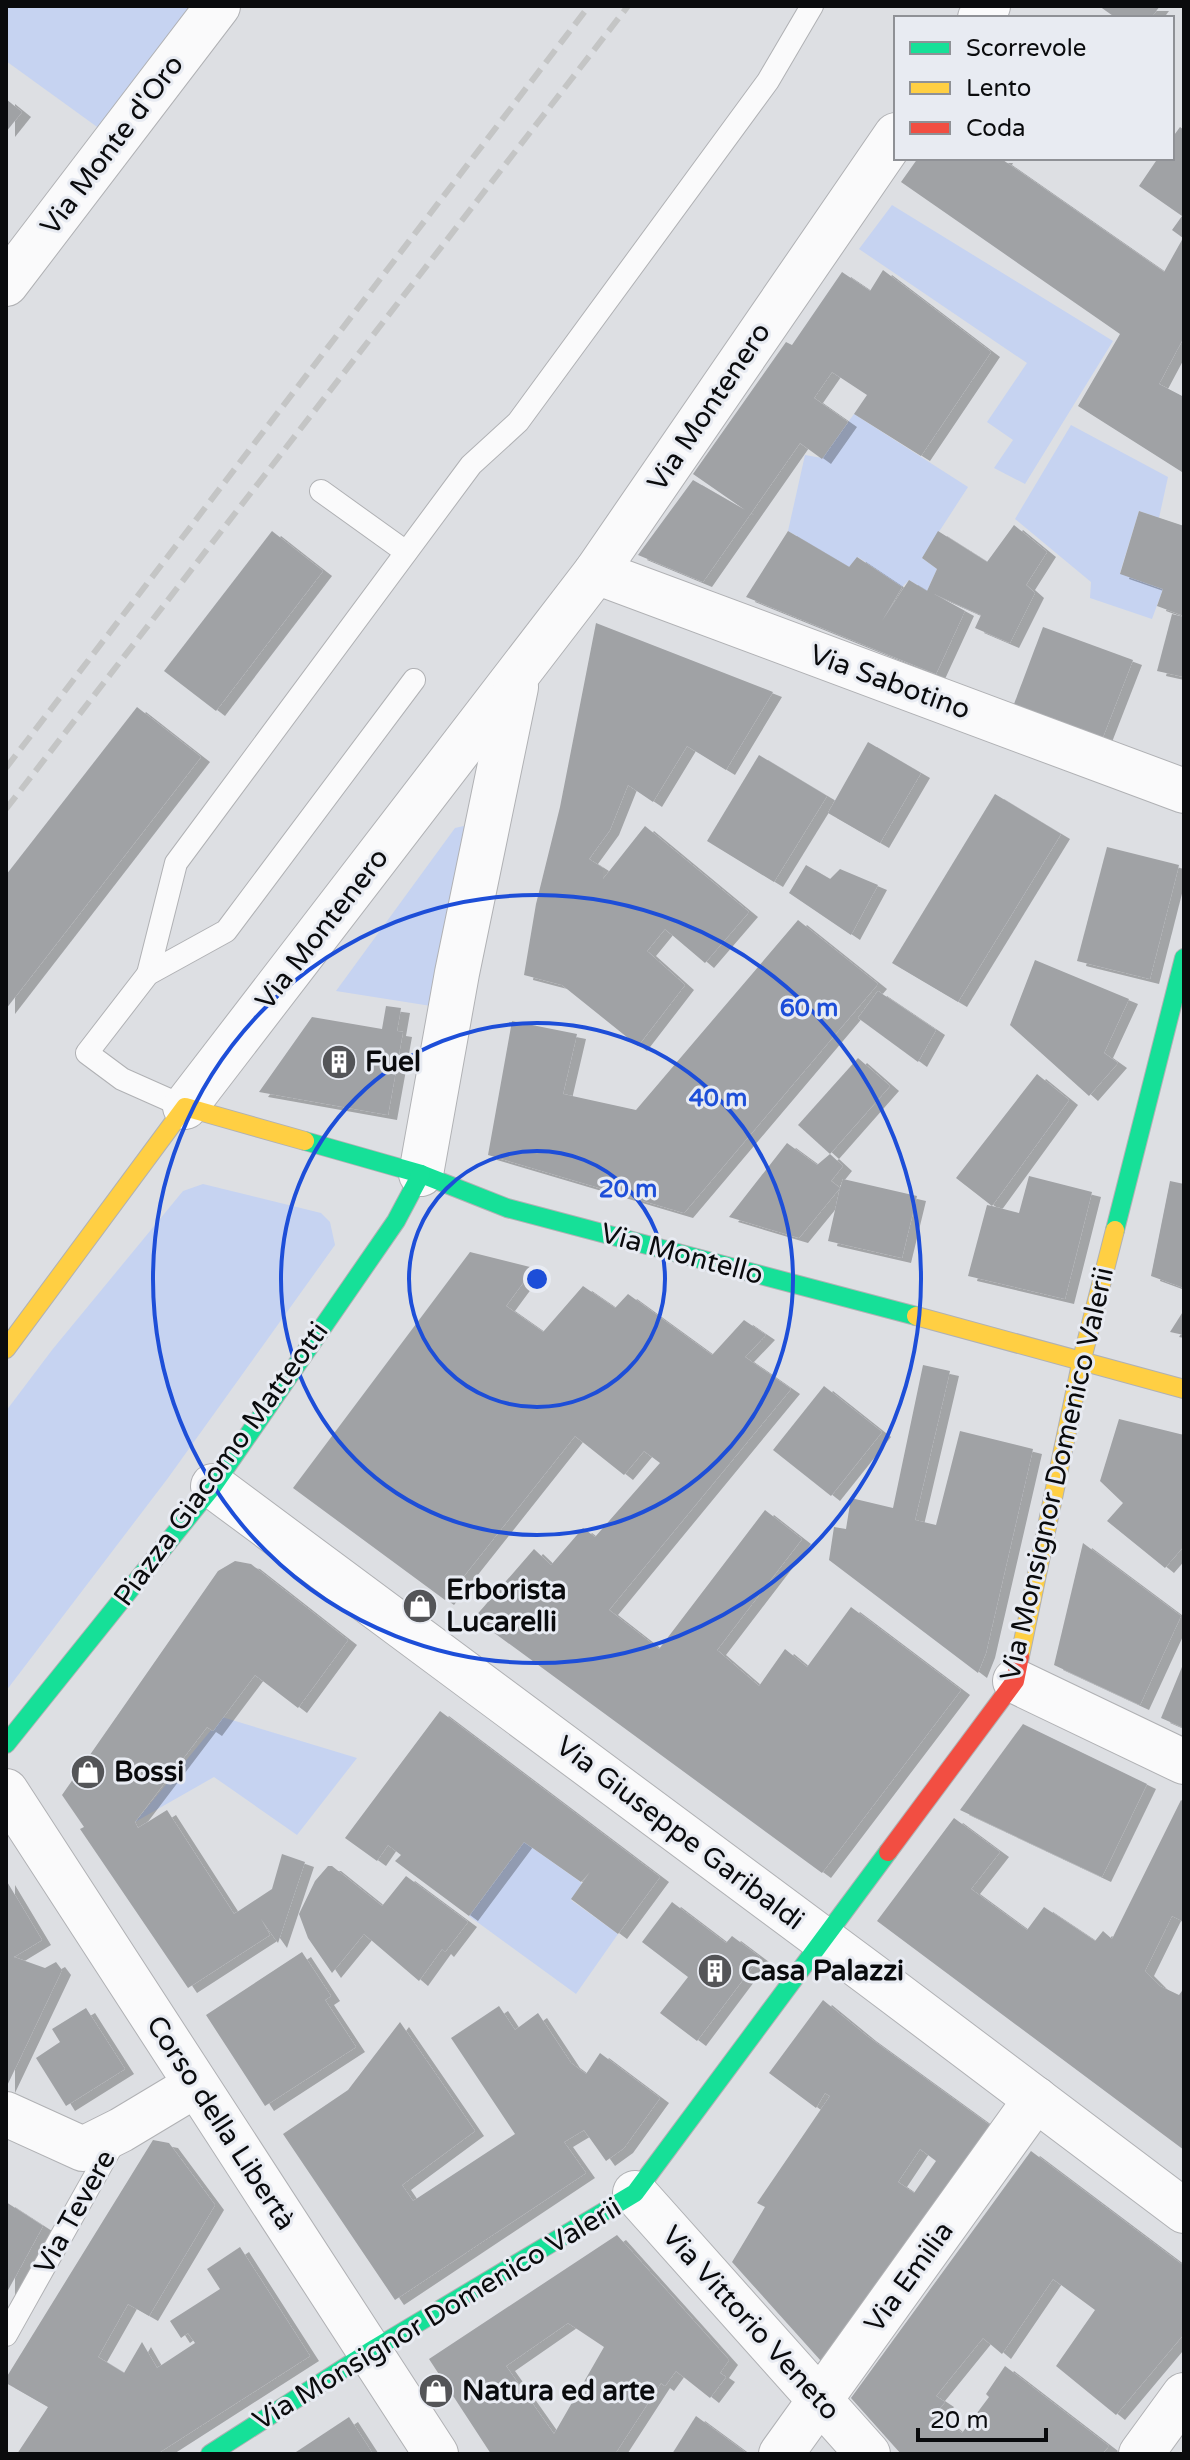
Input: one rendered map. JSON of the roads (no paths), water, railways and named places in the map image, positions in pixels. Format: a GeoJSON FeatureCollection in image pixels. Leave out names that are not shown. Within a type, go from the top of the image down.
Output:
{"type":"FeatureCollection","features":[{"type":"Feature","properties":{"kind":"street","name":"Via Monte d'Oro"},"geometry":{"type":"LineString","coordinates":[[6,284],[218,6]]}},
{"type":"Feature","properties":{"kind":"street","name":"Via Montenero"},"geometry":{"type":"LineString","coordinates":[[185,1107],[596,572],[894,138]]}},
{"type":"Feature","properties":{"kind":"street","name":"Via Sabotino"},"geometry":{"type":"LineString","coordinates":[[596,572],[1184,791]]}},
{"type":"Feature","properties":{"kind":"street","name":"Via Montenero"},"geometry":{"type":"LineString","coordinates":[[421,1174],[457,973],[518,676]]}},
{"type":"Feature","properties":{"kind":"street","name":"Via Monsignor Domenico Valerii"},"geometry":{"type":"LineString","coordinates":[[210,2454],[369,2352],[635,2193],[1015,1681],[1082,1359],[1184,958]]}},
{"type":"Feature","properties":{"kind":"street","name":"Via Montello"},"geometry":{"type":"LineString","coordinates":[[185,1107],[421,1174],[507,1208],[1082,1359],[1184,1389]]}},
{"type":"Feature","properties":{"kind":"street"},"geometry":{"type":"LineString","coordinates":[[6,1349],[185,1107]]}},
{"type":"Feature","properties":{"kind":"street","name":"Piazza Giacomo Matteotti"},"geometry":{"type":"LineString","coordinates":[[6,1744],[213,1486],[396,1221],[421,1174]]}},
{"type":"Feature","properties":{"kind":"street","name":"Via Giuseppe Garibaldi"},"geometry":{"type":"LineString","coordinates":[[213,1486],[1184,2211]]}},
{"type":"Feature","properties":{"kind":"street"},"geometry":{"type":"LineString","coordinates":[[1015,1681],[1184,1762]]}},
{"type":"Feature","properties":{"kind":"street","name":"Corso della Libertà"},"geometry":{"type":"LineString","coordinates":[[6,1791],[436,2454]]}},
{"type":"Feature","properties":{"kind":"street","name":"Via Tevere"},"geometry":{"type":"LineString","coordinates":[[6,2114],[83,2149],[196,2085]]}},
{"type":"Feature","properties":{"kind":"street","name":"Via Emilia"},"geometry":{"type":"LineString","coordinates":[[781,2454],[1036,2099]]}},
{"type":"Feature","properties":{"kind":"street","name":"Via Vittorio Veneto"},"geometry":{"type":"LineString","coordinates":[[635,2193],[868,2454]]}},
{"type":"Feature","properties":{"kind":"street"},"geometry":{"type":"LineString","coordinates":[[1141,2454],[1184,2395]]}},
{"type":"Feature","properties":{"kind":"lane"},"geometry":{"type":"LineString","coordinates":[[148,974],[176,863],[471,465],[527,410],[768,81],[812,6]]}},
{"type":"Feature","properties":{"kind":"lane"},"geometry":{"type":"LineString","coordinates":[[321,491],[406,552]]}},
{"type":"Feature","properties":{"kind":"lane"},"geometry":{"type":"LineString","coordinates":[[185,1107],[122,1079],[87,1053],[148,974],[226,931],[414,680]]}},
{"type":"Feature","properties":{"kind":"lane","name":"Via Tevere"},"geometry":{"type":"LineString","coordinates":[[6,2335],[121,2130]]}},
{"type":"Feature","properties":{"kind":"railway"},"geometry":{"type":"LineString","coordinates":[[6,768],[589,6]]}},
{"type":"Feature","properties":{"kind":"railway"},"geometry":{"type":"LineString","coordinates":[[6,809],[628,6]]}},
{"type":"Feature","properties":{"kind":"place","name":"Fuel"},"geometry":{"type":"Point","coordinates":[339,1062]}},
{"type":"Feature","properties":{"kind":"place","name":"Erborista Lucarelli"},"geometry":{"type":"Point","coordinates":[420,1606]}},
{"type":"Feature","properties":{"kind":"place","name":"Bossi"},"geometry":{"type":"Point","coordinates":[88,1772]}},
{"type":"Feature","properties":{"kind":"place","name":"Casa Palazzi"},"geometry":{"type":"Point","coordinates":[715,1971]}},
{"type":"Feature","properties":{"kind":"place","name":"Natura ed arte"},"geometry":{"type":"Point","coordinates":[436,2391]}}]}
